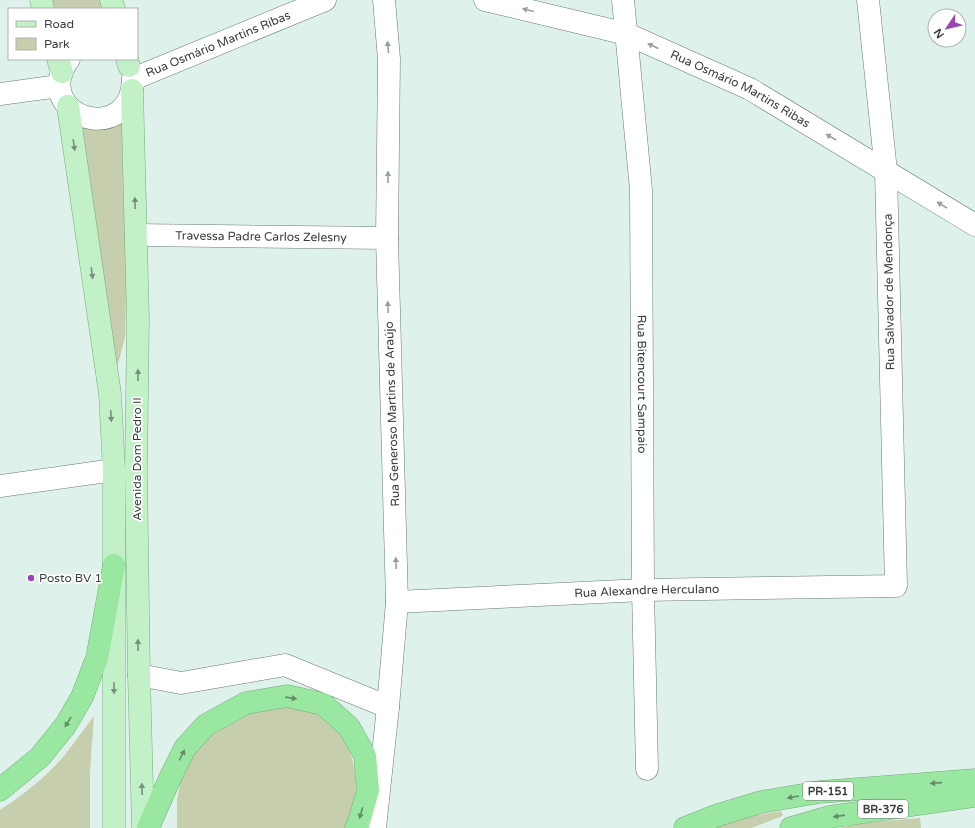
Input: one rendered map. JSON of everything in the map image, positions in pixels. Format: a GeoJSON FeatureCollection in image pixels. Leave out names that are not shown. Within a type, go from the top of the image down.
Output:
{"type":"FeatureCollection","features":[{"type":"Feature","properties":{"kind":"highway"},"geometry":{"type":"LineString","coordinates":[[0,790],[40,757],[65,726],[82,697],[97,658],[114,565]]}},
{"type":"Feature","properties":{"kind":"highway"},"geometry":{"type":"LineString","coordinates":[[148,828],[185,748],[206,725],[246,703],[287,696],[323,704],[349,727],[365,756],[368,790],[356,828]]}},
{"type":"Feature","properties":{"kind":"highway","name":"PR-151"},"geometry":{"type":"LineString","coordinates":[[685,828],[718,814],[761,802],[820,792],[975,780]]}},
{"type":"Feature","properties":{"kind":"highway","name":"BR-376"},"geometry":{"type":"LineString","coordinates":[[791,828],[829,817],[975,796]]}},
{"type":"Feature","properties":{"kind":"main road","name":"Avenida Dom Pedro II"},"geometry":{"type":"LineString","coordinates":[[129,71],[138,319],[136,472],[143,828]]}},
{"type":"Feature","properties":{"kind":"main road","name":"Avenida Dom Pedro II"},"geometry":{"type":"LineString","coordinates":[[68,106],[110,394],[114,470],[114,828]]}},
{"type":"Feature","properties":{"kind":"street","name":"Rua Osmário Martins Ribas"},"geometry":{"type":"LineString","coordinates":[[129,71],[325,0]]}},
{"type":"Feature","properties":{"kind":"street","name":"Rua Generoso Martins de Araújo"},"geometry":{"type":"LineString","coordinates":[[375,828],[388,707],[397,602],[386,238],[389,59],[384,0]]}},
{"type":"Feature","properties":{"kind":"street","name":"Rua Osmário Martins Ribas"},"geometry":{"type":"LineString","coordinates":[[485,0],[627,34],[750,89],[975,225]]}},
{"type":"Feature","properties":{"kind":"street","name":"Rua Bitencourt Sampaio"},"geometry":{"type":"LineString","coordinates":[[623,0],[641,190],[643,590],[646,769]]}},
{"type":"Feature","properties":{"kind":"street","name":"Rua Salvador de Mendonça"},"geometry":{"type":"LineString","coordinates":[[868,0],[886,171],[896,586]]}},
{"type":"Feature","properties":{"kind":"street"},"geometry":{"type":"LineString","coordinates":[[0,94],[62,69],[63,97],[68,106],[77,114],[88,118],[100,119],[111,117],[121,110],[128,101],[129,71]]}},
{"type":"Feature","properties":{"kind":"street","name":"Travessa Padre Carlos Zelesny"},"geometry":{"type":"LineString","coordinates":[[136,235],[386,238]]}},
{"type":"Feature","properties":{"kind":"street"},"geometry":{"type":"LineString","coordinates":[[0,486],[114,470]]}},
{"type":"Feature","properties":{"kind":"street","name":"Rua Alexandre Herculano"},"geometry":{"type":"LineString","coordinates":[[397,602],[643,590],[896,586]]}},
{"type":"Feature","properties":{"kind":"street"},"geometry":{"type":"LineString","coordinates":[[139,675],[181,683],[286,664],[388,707]]}},
{"type":"Feature","properties":{"kind":"green space"},"geometry":{"type":"Polygon","coordinates":[[[45,0],[100,0],[103,8],[46,8],[45,0]]]}},
{"type":"Feature","properties":{"kind":"green space"},"geometry":{"type":"Polygon","coordinates":[[[131,110],[125,338],[111,389],[72,116],[131,110]]]}},
{"type":"Feature","properties":{"kind":"green space"},"geometry":{"type":"Polygon","coordinates":[[[291,706],[315,712],[324,718],[333,725],[346,744],[354,765],[356,787],[353,803],[345,828],[177,828],[177,800],[181,777],[195,752],[216,729],[241,715],[291,706]]]}},
{"type":"Feature","properties":{"kind":"green space"},"geometry":{"type":"Polygon","coordinates":[[[94,716],[90,771],[90,828],[0,828],[0,810],[26,792],[50,771],[64,756],[94,716]]]}},
{"type":"Feature","properties":{"kind":"green space"},"geometry":{"type":"Polygon","coordinates":[[[781,811],[783,816],[751,828],[712,828],[746,817],[781,811]]]}},
{"type":"Feature","properties":{"kind":"green space"},"geometry":{"type":"Polygon","coordinates":[[[920,818],[921,828],[839,828],[863,823],[920,818]]]}},
{"type":"Feature","properties":{"kind":"place","name":"Posto BV 1"},"geometry":{"type":"Point","coordinates":[31,578]}}]}
